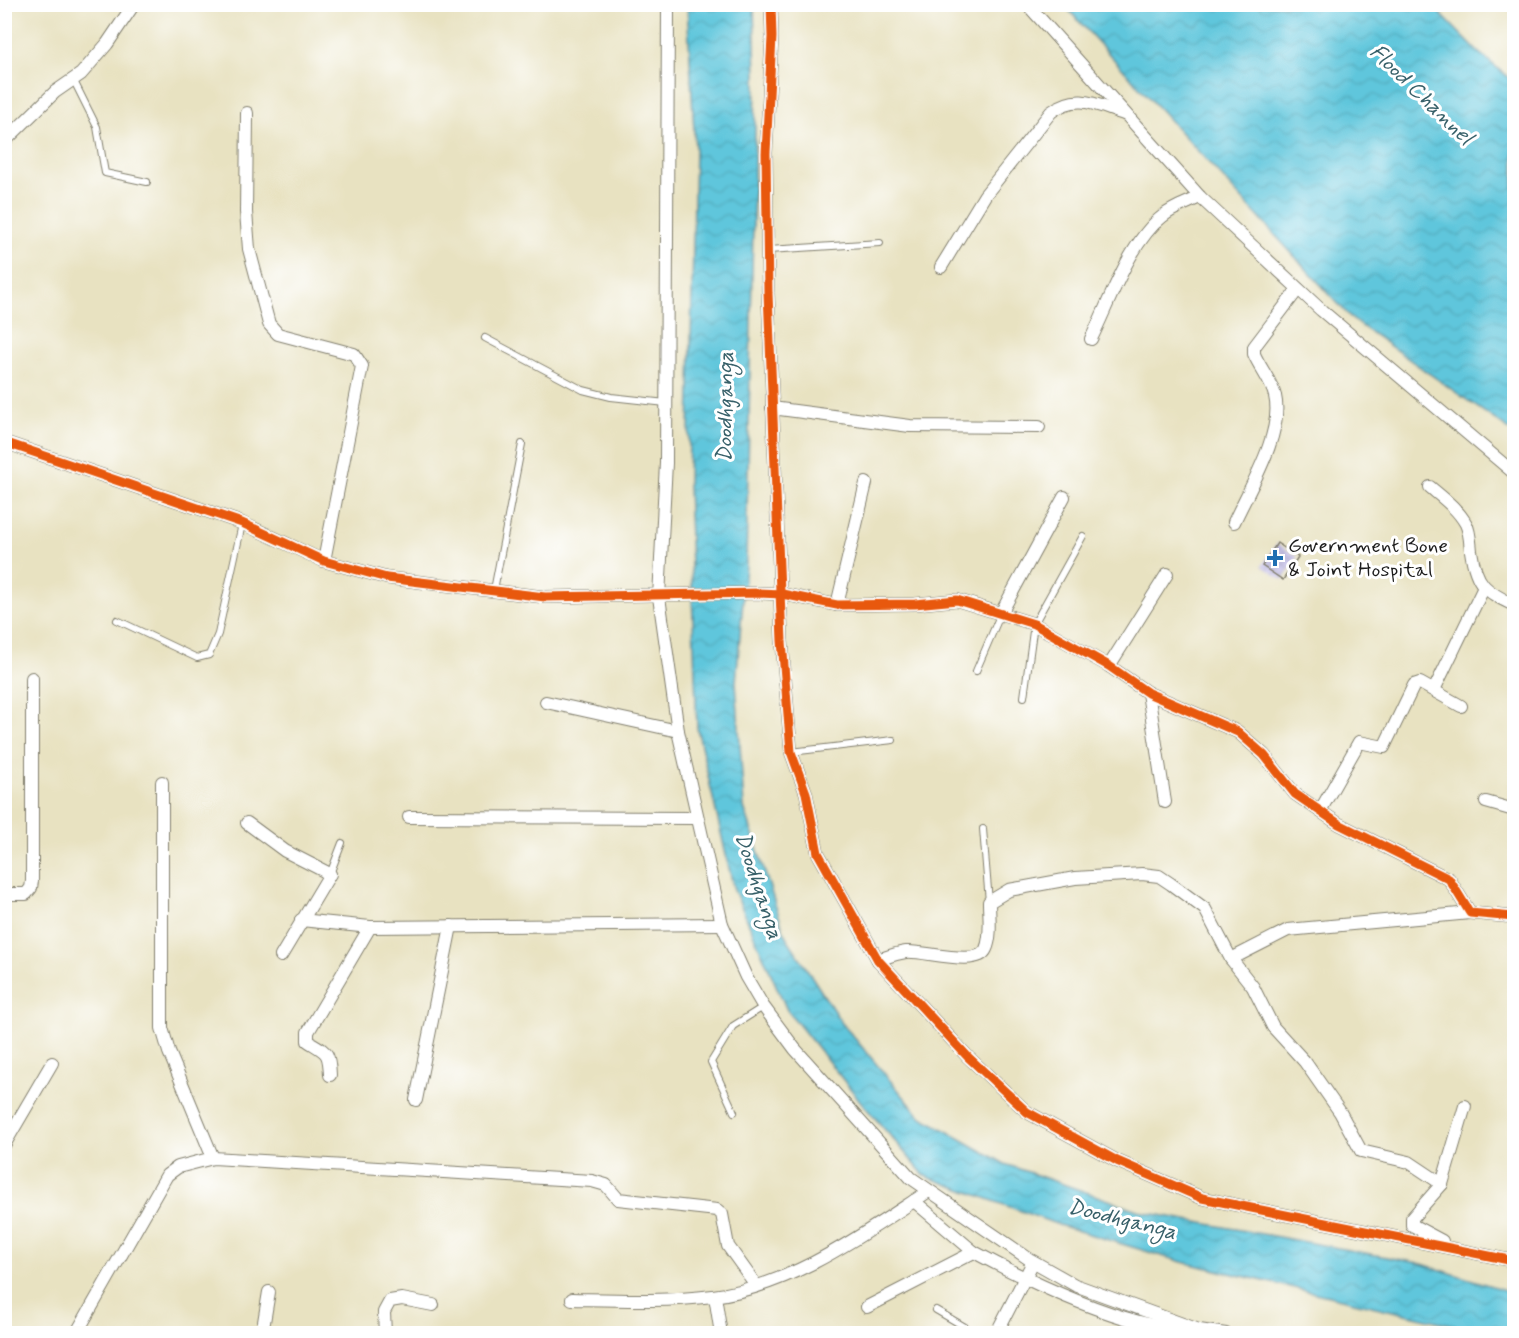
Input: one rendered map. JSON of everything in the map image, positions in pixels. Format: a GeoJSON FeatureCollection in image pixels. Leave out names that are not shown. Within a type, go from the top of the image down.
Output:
{"type":"FeatureCollection","features":[{"type":"Feature","properties":{"kind":"street"},"geometry":{"type":"LineString","coordinates":[[4,142],[55,92],[73,80],[107,44],[134,4]]}},
{"type":"Feature","properties":{"kind":"street"},"geometry":{"type":"LineString","coordinates":[[668,4],[667,403],[659,597],[678,731],[722,924],[746,977],[763,1006],[795,1049],[910,1178],[1033,1262],[1075,1285],[1199,1330]]}},
{"type":"Feature","properties":{"kind":"street"},"geometry":{"type":"LineString","coordinates":[[771,4],[772,37],[766,153],[767,250],[772,408],[782,594],[782,642],[791,752],[806,793],[818,853],[878,960],[968,1057],[1027,1112],[1117,1161],[1203,1198],[1515,1261]]}},
{"type":"Feature","properties":{"kind":"street"},"geometry":{"type":"LineString","coordinates":[[1027,4],[1200,197],[1298,289],[1515,473]]}},
{"type":"Feature","properties":{"kind":"street"},"geometry":{"type":"LineString","coordinates":[[941,267],[985,195],[1051,112],[1063,103],[1075,100],[1125,114]]}},
{"type":"Feature","properties":{"kind":"street"},"geometry":{"type":"LineString","coordinates":[[247,113],[246,212],[249,249],[269,324],[278,334],[354,354],[362,366],[363,375],[324,561]]}},
{"type":"Feature","properties":{"kind":"street"},"geometry":{"type":"LineString","coordinates":[[1091,339],[1136,248],[1149,228],[1168,212],[1200,197]]}},
{"type":"Feature","properties":{"kind":"street"},"geometry":{"type":"LineString","coordinates":[[1234,522],[1270,441],[1277,417],[1275,395],[1254,354],[1254,347],[1298,289]]}},
{"type":"Feature","properties":{"kind":"street"},"geometry":{"type":"LineString","coordinates":[[772,408],[910,426],[1039,427]]}},
{"type":"Feature","properties":{"kind":"street"},"geometry":{"type":"LineString","coordinates":[[4,442],[242,523],[324,561],[387,578],[545,597],[673,597],[759,593],[782,594],[837,605],[915,604],[957,600],[1001,613],[1034,624],[1109,666],[1148,693],[1238,732],[1264,755],[1295,794],[1339,824],[1449,879],[1470,913]]}},
{"type":"Feature","properties":{"kind":"street"},"geometry":{"type":"LineString","coordinates":[[837,605],[866,483]]}},
{"type":"Feature","properties":{"kind":"street"},"geometry":{"type":"LineString","coordinates":[[1430,487],[1454,508],[1466,524],[1473,566],[1484,587],[1492,595],[1515,605]]}},
{"type":"Feature","properties":{"kind":"street"},"geometry":{"type":"LineString","coordinates":[[1001,613],[1064,497]]}},
{"type":"Feature","properties":{"kind":"street"},"geometry":{"type":"LineString","coordinates":[[1109,666],[1167,574]]}},
{"type":"Feature","properties":{"kind":"street"},"geometry":{"type":"LineString","coordinates":[[1434,690],[1484,587]]}},
{"type":"Feature","properties":{"kind":"street"},"geometry":{"type":"LineString","coordinates":[[4,894],[26,894],[31,888],[32,881],[32,678]]}},
{"type":"Feature","properties":{"kind":"street"},"geometry":{"type":"LineString","coordinates":[[1320,811],[1359,742],[1384,747],[1414,685],[1420,683],[1461,706]]}},
{"type":"Feature","properties":{"kind":"street"},"geometry":{"type":"LineString","coordinates":[[1148,693],[1165,802]]}},
{"type":"Feature","properties":{"kind":"street"},"geometry":{"type":"LineString","coordinates":[[546,702],[678,731]]}},
{"type":"Feature","properties":{"kind":"street"},"geometry":{"type":"LineString","coordinates":[[162,782],[162,1028],[169,1052],[213,1158]]}},
{"type":"Feature","properties":{"kind":"street"},"geometry":{"type":"LineString","coordinates":[[1486,802],[1515,810]]}},
{"type":"Feature","properties":{"kind":"street"},"geometry":{"type":"LineString","coordinates":[[410,817],[696,818]]}},
{"type":"Feature","properties":{"kind":"street"},"geometry":{"type":"LineString","coordinates":[[247,823],[285,851],[330,874],[281,957]]}},
{"type":"Feature","properties":{"kind":"street"},"geometry":{"type":"LineString","coordinates":[[878,960],[906,952],[969,958],[980,956],[986,949],[988,940],[989,902],[1009,890],[1075,878],[1142,874],[1159,876],[1205,909],[1232,959],[1253,987],[1273,1027],[1305,1062],[1340,1112],[1361,1151],[1409,1162],[1442,1184]]}},
{"type":"Feature","properties":{"kind":"street"},"geometry":{"type":"LineString","coordinates":[[1232,959],[1288,930],[1470,913],[1515,917]]}},
{"type":"Feature","properties":{"kind":"street"},"geometry":{"type":"LineString","coordinates":[[301,920],[370,927],[722,924]]}},
{"type":"Feature","properties":{"kind":"street"},"geometry":{"type":"LineString","coordinates":[[416,1100],[451,926]]}},
{"type":"Feature","properties":{"kind":"street"},"geometry":{"type":"LineString","coordinates":[[330,1075],[328,1054],[324,1049],[308,1041],[308,1032],[370,927]]}},
{"type":"Feature","properties":{"kind":"street"},"geometry":{"type":"LineString","coordinates":[[4,1145],[52,1063]]}},
{"type":"Feature","properties":{"kind":"street"},"geometry":{"type":"LineString","coordinates":[[1462,1250],[1412,1225],[1413,1214],[1429,1201],[1442,1184],[1465,1106]]}},
{"type":"Feature","properties":{"kind":"street"},"geometry":{"type":"LineString","coordinates":[[76,1334],[167,1175],[178,1167],[213,1158],[592,1181],[606,1185],[618,1199],[717,1210],[722,1214],[728,1246],[756,1285]]}},
{"type":"Feature","properties":{"kind":"street"},"geometry":{"type":"LineString","coordinates":[[572,1299],[644,1300],[715,1296],[756,1285],[804,1269],[929,1191]]}},
{"type":"Feature","properties":{"kind":"street"},"geometry":{"type":"LineString","coordinates":[[914,1201],[974,1252],[1026,1280],[1121,1316],[1171,1329],[1226,1334]]}},
{"type":"Feature","properties":{"kind":"street"},"geometry":{"type":"LineString","coordinates":[[867,1308],[974,1252]]}},
{"type":"Feature","properties":{"kind":"street"},"geometry":{"type":"LineString","coordinates":[[996,1334],[1026,1280],[1033,1262]]}},
{"type":"Feature","properties":{"kind":"street"},"geometry":{"type":"LineString","coordinates":[[262,1334],[269,1292]]}},
{"type":"Feature","properties":{"kind":"street"},"geometry":{"type":"LineString","coordinates":[[715,1296],[721,1334]]}},
{"type":"Feature","properties":{"kind":"street"},"geometry":{"type":"LineString","coordinates":[[385,1334],[384,1312],[390,1301],[402,1299],[433,1305]]}},
{"type":"Feature","properties":{"kind":"lane"},"geometry":{"type":"LineString","coordinates":[[73,80],[97,127],[105,173],[147,182]]}},
{"type":"Feature","properties":{"kind":"lane"},"geometry":{"type":"LineString","coordinates":[[767,250],[880,243]]}},
{"type":"Feature","properties":{"kind":"lane"},"geometry":{"type":"LineString","coordinates":[[485,338],[583,390],[611,397],[667,403]]}},
{"type":"Feature","properties":{"kind":"lane"},"geometry":{"type":"LineString","coordinates":[[494,591],[522,444]]}},
{"type":"Feature","properties":{"kind":"lane"},"geometry":{"type":"LineString","coordinates":[[117,620],[196,658],[209,655],[218,634],[242,523]]}},
{"type":"Feature","properties":{"kind":"lane"},"geometry":{"type":"LineString","coordinates":[[1024,697],[1034,624],[1083,536]]}},
{"type":"Feature","properties":{"kind":"lane"},"geometry":{"type":"LineString","coordinates":[[976,671],[1001,613]]}},
{"type":"Feature","properties":{"kind":"lane"},"geometry":{"type":"LineString","coordinates":[[791,752],[893,740]]}},
{"type":"Feature","properties":{"kind":"lane"},"geometry":{"type":"LineString","coordinates":[[983,829],[989,902]]}},
{"type":"Feature","properties":{"kind":"lane"},"geometry":{"type":"LineString","coordinates":[[330,874],[342,843]]}},
{"type":"Feature","properties":{"kind":"lane"},"geometry":{"type":"LineString","coordinates":[[734,1112],[711,1062],[733,1026],[763,1006]]}},
{"type":"Feature","properties":{"kind":"lane"},"geometry":{"type":"LineString","coordinates":[[936,1310],[977,1334]]}},
{"type":"Feature","properties":{"kind":"water","name":"Doodhganga"},"geometry":{"type":"Polygon","coordinates":[[[687,5],[754,5],[756,79],[746,565],[736,682],[744,807],[785,935],[841,1022],[920,1116],[1005,1164],[1143,1212],[1419,1263],[1514,1293],[1514,1333],[1476,1333],[1453,1325],[1182,1262],[1059,1225],[925,1176],[861,1102],[787,1010],[734,890],[697,728],[688,485],[695,149],[687,5]]]}},
{"type":"Feature","properties":{"kind":"water","name":"Flood Channel"},"geometry":{"type":"Polygon","coordinates":[[[1064,5],[1432,5],[1477,51],[1514,82],[1514,433],[1353,320],[1064,5]]]}},
{"type":"Feature","properties":{"kind":"building"},"geometry":{"type":"Polygon","coordinates":[[[1277,543],[1298,557],[1283,580],[1262,566],[1277,543]]]}},
{"type":"Feature","properties":{"kind":"cycle path"},"geometry":{"type":"LineString","coordinates":[[771,4],[772,37],[766,153],[768,293],[782,641],[791,752],[806,793],[818,853],[878,960],[968,1057],[1027,1112],[1117,1161],[1202,1198],[1514,1261]]}},
{"type":"Feature","properties":{"kind":"cycle path"},"geometry":{"type":"LineString","coordinates":[[4,442],[242,523],[324,561],[387,578],[545,597],[759,593],[782,594],[837,605],[915,604],[957,600],[1034,624],[1109,666],[1148,693],[1238,732],[1264,755],[1295,794],[1339,824],[1449,879],[1470,913],[1514,917]]}},
{"type":"Feature","properties":{"kind":"place","name":"Government Bone & Joint Hospital"},"geometry":{"type":"Point","coordinates":[1275,558]}}]}
